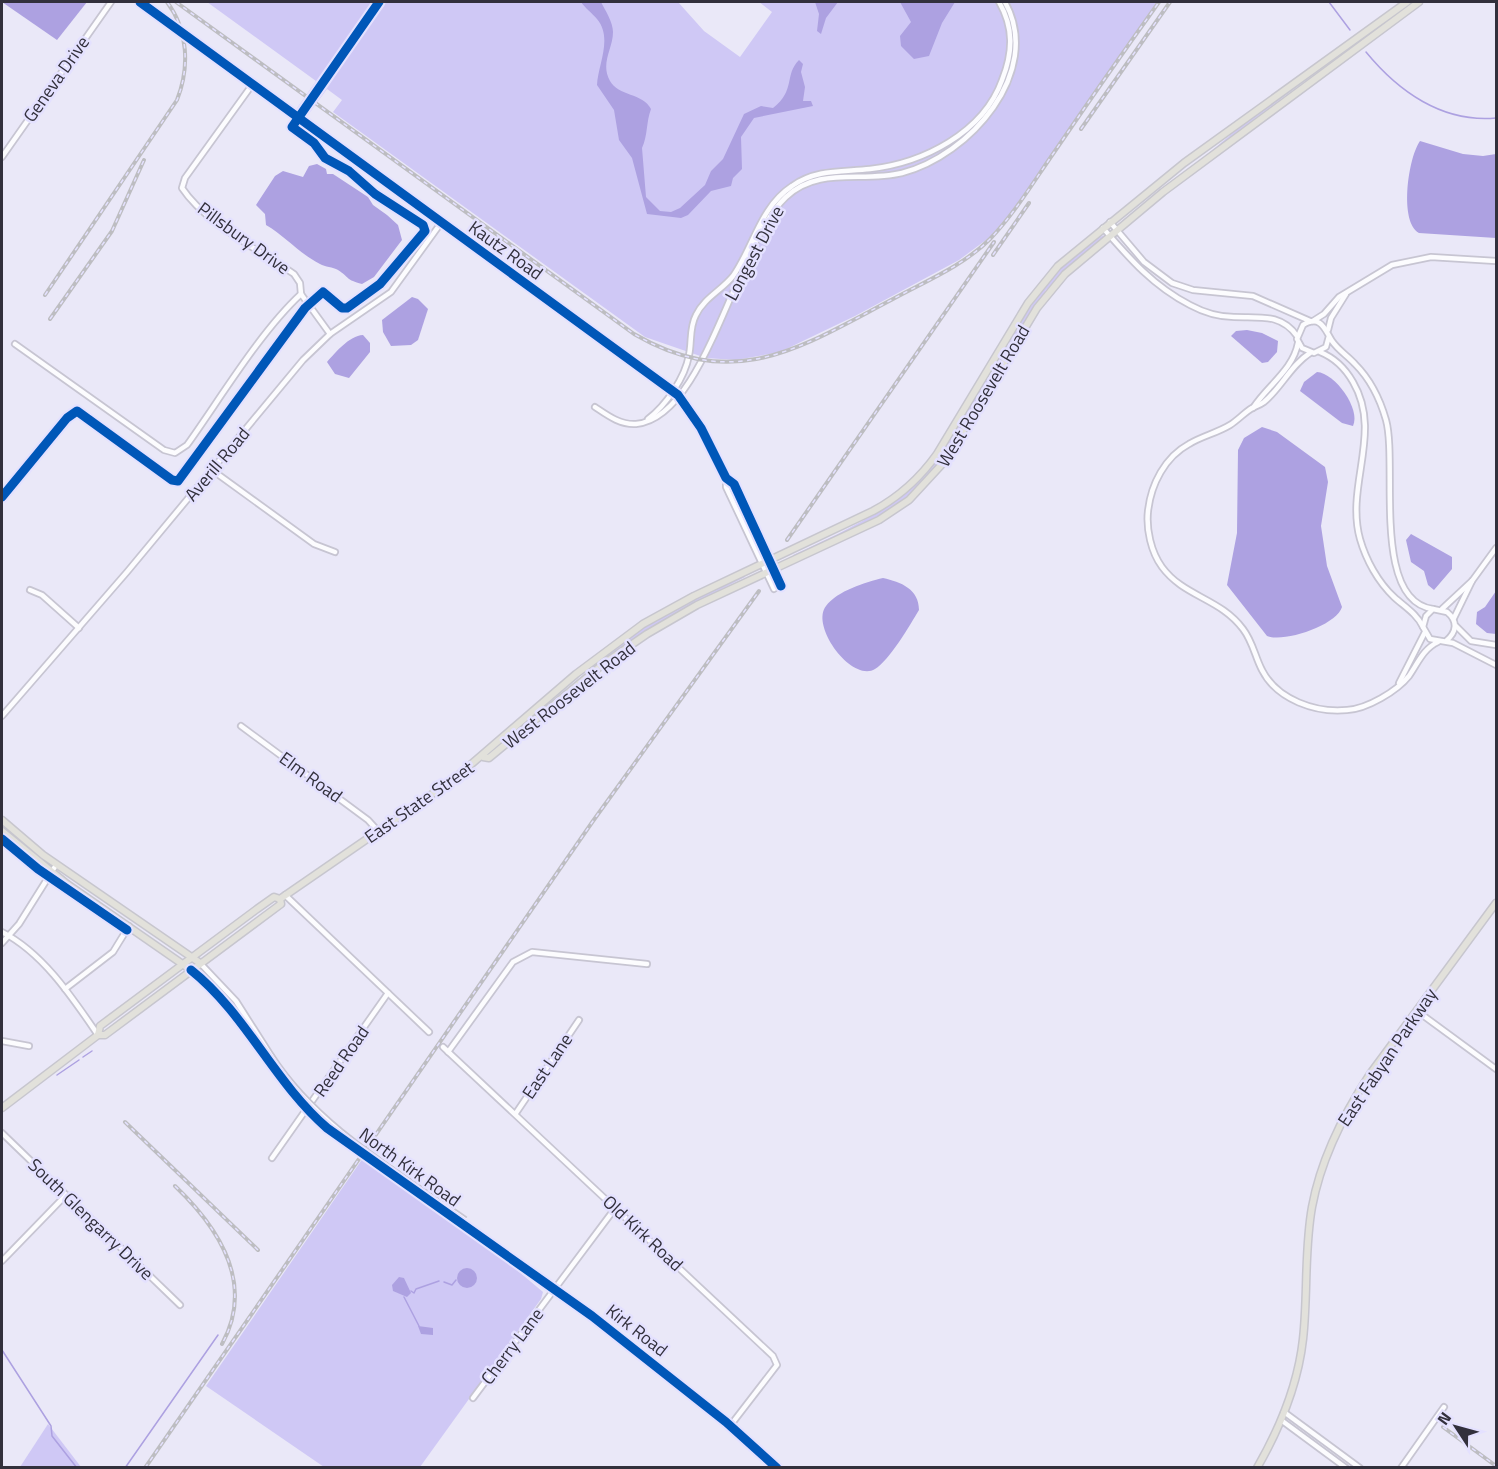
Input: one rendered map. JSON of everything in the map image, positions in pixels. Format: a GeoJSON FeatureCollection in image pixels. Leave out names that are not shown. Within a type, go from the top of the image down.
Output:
{"type":"FeatureCollection","features":[{"type":"Feature","properties":{"kind":"main road","name":"West Roosevelt Road"},"geometry":{"type":"LineString","coordinates":[[762,564],[873,512],[915,482],[942,447],[1034,294],[1058,266],[1197,153],[1407,2]]}},
{"type":"Feature","properties":{"kind":"main road","name":"West Roosevelt Road"},"geometry":{"type":"LineString","coordinates":[[483,757],[489,758],[602,664],[635,641],[687,611],[887,515],[926,485],[945,461],[1044,298],[1065,274],[1117,230],[1306,83],[1419,2]]}},
{"type":"Feature","properties":{"kind":"main road","name":"East State Street"},"geometry":{"type":"LineString","coordinates":[[98,1035],[100,1026],[274,897],[282,897],[483,757],[485,750],[630,633],[680,603],[762,564]]}},
{"type":"Feature","properties":{"kind":"main road","name":"North Kirk Road"},"geometry":{"type":"LineString","coordinates":[[2,820],[56,865],[200,963]]}},
{"type":"Feature","properties":{"kind":"main road","name":"North Kirk Road"},"geometry":{"type":"LineString","coordinates":[[2,831],[50,872],[191,970]]}},
{"type":"Feature","properties":{"kind":"main road","name":"East State Street"},"geometry":{"type":"LineString","coordinates":[[2,1108],[98,1035],[105,1035],[280,904],[282,897]]}},
{"type":"Feature","properties":{"kind":"main road","name":"East Fabyan Parkway"},"geometry":{"type":"LineString","coordinates":[[1257,1467],[1284,1412],[1303,1341],[1309,1227],[1320,1172],[1337,1131],[1352,1102],[1497,903]]}},
{"type":"Feature","properties":{"kind":"street","name":"Geneva Drive"},"geometry":{"type":"LineString","coordinates":[[2,157],[111,2]]}},
{"type":"Feature","properties":{"kind":"street","name":"Kautz Road"},"geometry":{"type":"LineString","coordinates":[[140,2],[678,395],[701,428],[726,478],[726,487],[762,564],[782,586]]}},
{"type":"Feature","properties":{"kind":"street","name":"Longest Drive"},"geometry":{"type":"LineString","coordinates":[[645,422],[658,411],[672,391],[689,351],[691,329],[701,307],[732,276],[764,215],[788,188],[809,176],[830,171],[869,169],[902,163],[962,134],[985,111],[1000,85],[1010,52],[1009,24],[999,2]]}},
{"type":"Feature","properties":{"kind":"street","name":"Longest Drive"},"geometry":{"type":"LineString","coordinates":[[645,422],[663,414],[690,382],[718,329],[732,290],[768,218],[789,194],[809,182],[825,177],[888,176],[920,167],[952,147],[983,120],[1001,94],[1016,51],[1015,28],[1005,2]]}},
{"type":"Feature","properties":{"kind":"street","name":"Pillsbury Drive"},"geometry":{"type":"LineString","coordinates":[[252,85],[185,178],[182,188],[189,199],[220,224],[294,274],[300,283],[301,294],[330,334]]}},
{"type":"Feature","properties":{"kind":"street"},"geometry":{"type":"LineString","coordinates":[[1110,222],[1144,262],[1173,283],[1193,290],[1253,296],[1311,321],[1322,323],[1364,374],[1382,406],[1390,442],[1391,538],[1395,561],[1403,583],[1412,598],[1423,607],[1442,609],[1454,619],[1456,626],[1470,641],[1497,645]]}},
{"type":"Feature","properties":{"kind":"street","name":"Averill Road"},"geometry":{"type":"LineString","coordinates":[[2,716],[79,628],[303,360],[330,334],[391,292],[441,223]]}},
{"type":"Feature","properties":{"kind":"street"},"geometry":{"type":"LineString","coordinates":[[1103,228],[1143,273],[1189,305],[1220,315],[1274,318],[1291,327],[1297,336],[1295,355],[1252,408],[1230,425],[1188,444],[1167,462],[1150,495],[1147,518],[1149,538],[1160,565],[1185,589],[1217,604],[1231,615],[1249,639],[1263,673],[1275,688],[1305,706],[1329,710],[1357,709],[1375,703],[1407,678],[1426,650],[1438,642],[1446,641],[1497,665]]}},
{"type":"Feature","properties":{"kind":"street"},"geometry":{"type":"LineString","coordinates":[[1297,336],[1300,328],[1324,314],[1339,297],[1372,274],[1403,261],[1446,256],[1497,261]]}},
{"type":"Feature","properties":{"kind":"street"},"geometry":{"type":"LineString","coordinates":[[15,344],[164,450],[175,453],[187,445],[262,341],[301,294]]}},
{"type":"Feature","properties":{"kind":"street"},"geometry":{"type":"LineString","coordinates":[[1320,352],[1328,343],[1331,318],[1346,294]]}},
{"type":"Feature","properties":{"kind":"street"},"geometry":{"type":"LineString","coordinates":[[1298,343],[1310,353]]}},
{"type":"Feature","properties":{"kind":"street"},"geometry":{"type":"LineString","coordinates":[[689,351],[703,354]]}},
{"type":"Feature","properties":{"kind":"street"},"geometry":{"type":"LineString","coordinates":[[1252,408],[1265,402],[1300,361],[1310,353],[1320,352],[1332,357],[1348,374],[1359,393],[1365,414],[1366,444],[1356,502],[1358,532],[1365,553],[1385,587],[1418,617],[1430,639],[1438,642]]}},
{"type":"Feature","properties":{"kind":"street"},"geometry":{"type":"LineString","coordinates":[[595,406],[623,423],[645,422]]}},
{"type":"Feature","properties":{"kind":"street"},"geometry":{"type":"LineString","coordinates":[[212,470],[314,544],[335,552]]}},
{"type":"Feature","properties":{"kind":"street","name":"Kautz Road"},"geometry":{"type":"LineString","coordinates":[[726,478],[734,484],[769,560],[774,589]]}},
{"type":"Feature","properties":{"kind":"street"},"geometry":{"type":"LineString","coordinates":[[1442,609],[1472,581],[1497,549]]}},
{"type":"Feature","properties":{"kind":"street"},"geometry":{"type":"LineString","coordinates":[[1454,619],[1472,581]]}},
{"type":"Feature","properties":{"kind":"street"},"geometry":{"type":"LineString","coordinates":[[30,590],[42,595],[79,628]]}},
{"type":"Feature","properties":{"kind":"street"},"geometry":{"type":"LineString","coordinates":[[1399,683],[1424,629],[1426,616],[1433,609]]}},
{"type":"Feature","properties":{"kind":"street"},"geometry":{"type":"LineString","coordinates":[[1446,641],[1456,626]]}},
{"type":"Feature","properties":{"kind":"street","name":"Elm Road"},"geometry":{"type":"LineString","coordinates":[[241,726],[368,820],[378,831]]}},
{"type":"Feature","properties":{"kind":"street"},"geometry":{"type":"LineString","coordinates":[[2,943],[19,924],[56,865]]}},
{"type":"Feature","properties":{"kind":"street"},"geometry":{"type":"LineString","coordinates":[[282,897],[429,1032]]}},
{"type":"Feature","properties":{"kind":"street"},"geometry":{"type":"LineString","coordinates":[[64,989],[113,952],[129,926]]}},
{"type":"Feature","properties":{"kind":"street"},"geometry":{"type":"LineString","coordinates":[[2,932],[9,935],[50,971],[98,1035]]}},
{"type":"Feature","properties":{"kind":"street"},"geometry":{"type":"LineString","coordinates":[[448,1052],[513,962],[532,952],[647,964]]}},
{"type":"Feature","properties":{"kind":"street","name":"North Kirk Road"},"geometry":{"type":"LineString","coordinates":[[200,963],[236,1001],[269,1058]]}},
{"type":"Feature","properties":{"kind":"street","name":"North Kirk Road"},"geometry":{"type":"LineString","coordinates":[[191,970],[221,999],[295,1089],[327,1121],[469,1227]]}},
{"type":"Feature","properties":{"kind":"street","name":"Reed Road"},"geometry":{"type":"LineString","coordinates":[[272,1158],[388,993]]}},
{"type":"Feature","properties":{"kind":"street"},"geometry":{"type":"LineString","coordinates":[[1417,1011],[1497,1069]]}},
{"type":"Feature","properties":{"kind":"street","name":"East Lane"},"geometry":{"type":"LineString","coordinates":[[516,1113],[579,1020]]}},
{"type":"Feature","properties":{"kind":"street"},"geometry":{"type":"LineString","coordinates":[[2,1041],[28,1046]]}},
{"type":"Feature","properties":{"kind":"street","name":"Old Kirk Road"},"geometry":{"type":"LineString","coordinates":[[443,1047],[616,1207],[777,1361],[777,1365],[730,1426]]}},
{"type":"Feature","properties":{"kind":"street","name":"South Glengarry Drive"},"geometry":{"type":"LineString","coordinates":[[2,1133],[180,1305]]}},
{"type":"Feature","properties":{"kind":"street"},"geometry":{"type":"LineString","coordinates":[[2,1261],[66,1195]]}},
{"type":"Feature","properties":{"kind":"street","name":"Cherry Lane"},"geometry":{"type":"LineString","coordinates":[[474,1398],[616,1207]]}},
{"type":"Feature","properties":{"kind":"street","name":"Kirk Road"},"geometry":{"type":"LineString","coordinates":[[469,1227],[555,1288],[730,1426],[777,1467]]}},
{"type":"Feature","properties":{"kind":"street"},"geometry":{"type":"LineString","coordinates":[[1401,1467],[1444,1407]]}},
{"type":"Feature","properties":{"kind":"street"},"geometry":{"type":"LineString","coordinates":[[1284,1412],[1360,1467]]}},
{"type":"Feature","properties":{"kind":"street"},"geometry":{"type":"LineString","coordinates":[[1281,1420],[1346,1467]]}},
{"type":"Feature","properties":{"kind":"shaded area"},"geometry":{"type":"Polygon","coordinates":[[[2,2],[87,2],[57,40],[2,2]]]}},
{"type":"Feature","properties":{"kind":"shaded area"},"geometry":{"type":"Polygon","coordinates":[[[207,2],[678,2],[704,31],[740,57],[772,12],[759,2],[1158,2],[1012,211],[990,237],[959,260],[855,316],[780,352],[736,360],[706,358],[645,337],[333,112],[342,100],[327,89],[305,119],[295,111],[316,81],[207,2]]]}},
{"type":"Feature","properties":{"kind":"shaded area"},"geometry":{"type":"Polygon","coordinates":[[[581,2],[601,2],[613,28],[606,68],[610,81],[619,89],[642,100],[651,109],[642,148],[646,197],[660,211],[671,212],[680,208],[705,185],[711,171],[723,159],[744,114],[761,106],[773,108],[785,95],[792,71],[799,60],[803,64],[801,72],[805,87],[803,101],[811,101],[813,106],[754,118],[741,137],[742,169],[733,178],[731,186],[711,191],[688,215],[681,218],[647,214],[632,158],[619,140],[614,110],[597,85],[604,43],[602,26],[581,2]]]}},
{"type":"Feature","properties":{"kind":"shaded area"},"geometry":{"type":"Polygon","coordinates":[[[815,2],[838,2],[826,18],[821,34],[817,31],[819,14],[815,2]]]}},
{"type":"Feature","properties":{"kind":"shaded area"},"geometry":{"type":"Polygon","coordinates":[[[900,2],[955,2],[942,23],[929,56],[914,59],[901,46],[900,36],[911,22],[900,2]]]}},
{"type":"Feature","properties":{"kind":"shaded area"},"geometry":{"type":"Polygon","coordinates":[[[1323,67],[1203,158],[1253,116],[1323,67]]]}},
{"type":"Feature","properties":{"kind":"shaded area"},"geometry":{"type":"Polygon","coordinates":[[[1420,141],[1463,154],[1483,156],[1496,154],[1496,238],[1419,233],[1413,227],[1407,204],[1409,175],[1420,141]]]}},
{"type":"Feature","properties":{"kind":"shaded area"},"geometry":{"type":"Polygon","coordinates":[[[317,164],[326,169],[327,174],[333,174],[368,197],[373,205],[398,225],[402,240],[374,277],[362,284],[350,280],[338,270],[322,265],[306,255],[266,225],[265,214],[256,205],[275,176],[283,171],[303,177],[309,166],[317,164]]]}},
{"type":"Feature","properties":{"kind":"shaded area"},"geometry":{"type":"Polygon","coordinates":[[[1105,235],[1046,290],[1000,364],[998,362],[1030,308],[1056,272],[1087,244],[1105,235]]]}},
{"type":"Feature","properties":{"kind":"shaded area"},"geometry":{"type":"Polygon","coordinates":[[[412,297],[418,299],[428,309],[418,340],[411,345],[391,346],[383,332],[382,320],[412,297]]]}},
{"type":"Feature","properties":{"kind":"shaded area"},"geometry":{"type":"Polygon","coordinates":[[[1247,330],[1262,333],[1278,341],[1277,352],[1268,362],[1262,363],[1231,336],[1236,331],[1247,330]]]}},
{"type":"Feature","properties":{"kind":"shaded area"},"geometry":{"type":"Polygon","coordinates":[[[363,335],[370,343],[370,352],[349,378],[335,374],[327,362],[348,341],[363,335]]]}},
{"type":"Feature","properties":{"kind":"shaded area"},"geometry":{"type":"Polygon","coordinates":[[[1317,372],[1331,378],[1345,393],[1353,411],[1353,426],[1342,423],[1300,391],[1304,382],[1317,372]]]}},
{"type":"Feature","properties":{"kind":"shaded area"},"geometry":{"type":"Polygon","coordinates":[[[986,378],[990,380],[955,441],[940,464],[916,488],[901,501],[867,522],[794,557],[793,555],[880,511],[924,476],[942,454],[986,378]]]}},
{"type":"Feature","properties":{"kind":"shaded area"},"geometry":{"type":"Polygon","coordinates":[[[1262,427],[1277,432],[1325,467],[1328,482],[1321,526],[1327,566],[1342,607],[1338,614],[1321,626],[1297,635],[1275,638],[1267,636],[1227,585],[1237,533],[1238,450],[1244,438],[1262,427]]]}},
{"type":"Feature","properties":{"kind":"shaded area"},"geometry":{"type":"Polygon","coordinates":[[[1411,534],[1452,557],[1452,569],[1434,590],[1428,585],[1424,571],[1411,562],[1406,540],[1411,534]]]}},
{"type":"Feature","properties":{"kind":"shaded area"},"geometry":{"type":"Polygon","coordinates":[[[744,575],[745,577],[677,612],[594,667],[592,665],[653,621],[744,575]]]}},
{"type":"Feature","properties":{"kind":"shaded area"},"geometry":{"type":"Polygon","coordinates":[[[883,578],[908,588],[916,597],[919,610],[887,659],[875,669],[866,671],[855,668],[836,650],[828,638],[823,615],[826,606],[837,596],[860,585],[883,578]]]}},
{"type":"Feature","properties":{"kind":"shaded area"},"geometry":{"type":"Polygon","coordinates":[[[1496,591],[1496,634],[1487,633],[1476,624],[1477,612],[1485,607],[1496,591]]]}},
{"type":"Feature","properties":{"kind":"shaded area"},"geometry":{"type":"Polygon","coordinates":[[[363,1158],[499,1255],[543,1292],[541,1299],[420,1467],[324,1467],[206,1386],[363,1158]]]}},
{"type":"Feature","properties":{"kind":"shaded area"},"geometry":{"type":"Polygon","coordinates":[[[467,1268],[474,1271],[477,1278],[474,1285],[467,1288],[460,1285],[457,1278],[460,1271],[467,1268]]]}},
{"type":"Feature","properties":{"kind":"shaded area"},"geometry":{"type":"Polygon","coordinates":[[[399,1277],[404,1278],[411,1293],[407,1297],[393,1291],[392,1285],[399,1277]]]}},
{"type":"Feature","properties":{"kind":"shaded area"},"geometry":{"type":"Polygon","coordinates":[[[418,1326],[433,1328],[433,1335],[421,1334],[418,1326]]]}},
{"type":"Feature","properties":{"kind":"shaded area"},"geometry":{"type":"Polygon","coordinates":[[[48,1424],[81,1467],[20,1467],[48,1424]]]}},
{"type":"Feature","properties":{"kind":"waterway"},"geometry":{"type":"LineString","coordinates":[[1329,2],[1350,30]]}},
{"type":"Feature","properties":{"kind":"waterway"},"geometry":{"type":"LineString","coordinates":[[1366,52],[1407,91],[1440,110],[1476,118],[1496,118]]}},
{"type":"Feature","properties":{"kind":"waterway"},"geometry":{"type":"LineString","coordinates":[[83,1057],[92,1051]]}},
{"type":"Feature","properties":{"kind":"waterway"},"geometry":{"type":"LineString","coordinates":[[57,1075],[79,1060]]}},
{"type":"Feature","properties":{"kind":"waterway"},"geometry":{"type":"LineString","coordinates":[[444,1282],[452,1285],[456,1280]]}},
{"type":"Feature","properties":{"kind":"waterway"},"geometry":{"type":"LineString","coordinates":[[411,1291],[414,1293],[416,1289],[439,1281]]}},
{"type":"Feature","properties":{"kind":"waterway"},"geometry":{"type":"LineString","coordinates":[[404,1297],[419,1326]]}},
{"type":"Feature","properties":{"kind":"waterway"},"geometry":{"type":"LineString","coordinates":[[125,1468],[218,1335]]}},
{"type":"Feature","properties":{"kind":"waterway"},"geometry":{"type":"LineString","coordinates":[[2,1350],[51,1426],[52,1436],[77,1468]]}},
{"type":"Feature","properties":{"kind":"railway"},"geometry":{"type":"LineString","coordinates":[[45,295],[177,100],[184,75],[185,49],[179,24],[167,2]]}},
{"type":"Feature","properties":{"kind":"railway"},"geometry":{"type":"LineString","coordinates":[[176,2],[634,334],[671,351],[705,360],[737,362],[767,357],[798,347],[828,333],[944,272],[979,249],[1016,208],[1159,2]]}},
{"type":"Feature","properties":{"kind":"railway"},"geometry":{"type":"LineString","coordinates":[[1081,129],[1170,2]]}},
{"type":"Feature","properties":{"kind":"railway"},"geometry":{"type":"LineString","coordinates":[[50,319],[112,231],[144,160]]}},
{"type":"Feature","properties":{"kind":"railway"},"geometry":{"type":"LineString","coordinates":[[993,255],[1029,203]]}},
{"type":"Feature","properties":{"kind":"railway"},"geometry":{"type":"LineString","coordinates":[[787,540],[994,242]]}},
{"type":"Feature","properties":{"kind":"railway"},"geometry":{"type":"LineString","coordinates":[[145,1468],[593,821],[759,591]]}},
{"type":"Feature","properties":{"kind":"railway"},"geometry":{"type":"LineString","coordinates":[[125,1122],[258,1250]]}},
{"type":"Feature","properties":{"kind":"railway"},"geometry":{"type":"LineString","coordinates":[[175,1186],[206,1220],[227,1258],[233,1279],[235,1300],[231,1322],[222,1344]]}},
{"type":"Feature","properties":{"kind":"railway"},"geometry":{"type":"LineString","coordinates":[[1443,1427],[1496,1466]]}},
{"type":"Feature","properties":{"kind":"cycle path"},"geometry":{"type":"LineString","coordinates":[[140,2],[678,395],[701,428],[726,478],[734,484],[781,586]]}},
{"type":"Feature","properties":{"kind":"cycle path"},"geometry":{"type":"LineString","coordinates":[[2,497],[67,418],[77,411],[172,480],[178,481],[305,308],[323,292],[342,308],[347,308],[380,284],[425,231],[423,225],[375,194],[349,171],[325,158],[314,143],[292,127],[379,2]]}},
{"type":"Feature","properties":{"kind":"cycle path"},"geometry":{"type":"LineString","coordinates":[[2,839],[38,869],[127,930]]}},
{"type":"Feature","properties":{"kind":"cycle path"},"geometry":{"type":"LineString","coordinates":[[191,970],[228,1007],[291,1090],[327,1128],[592,1316],[726,1422],[777,1468]]}}]}
